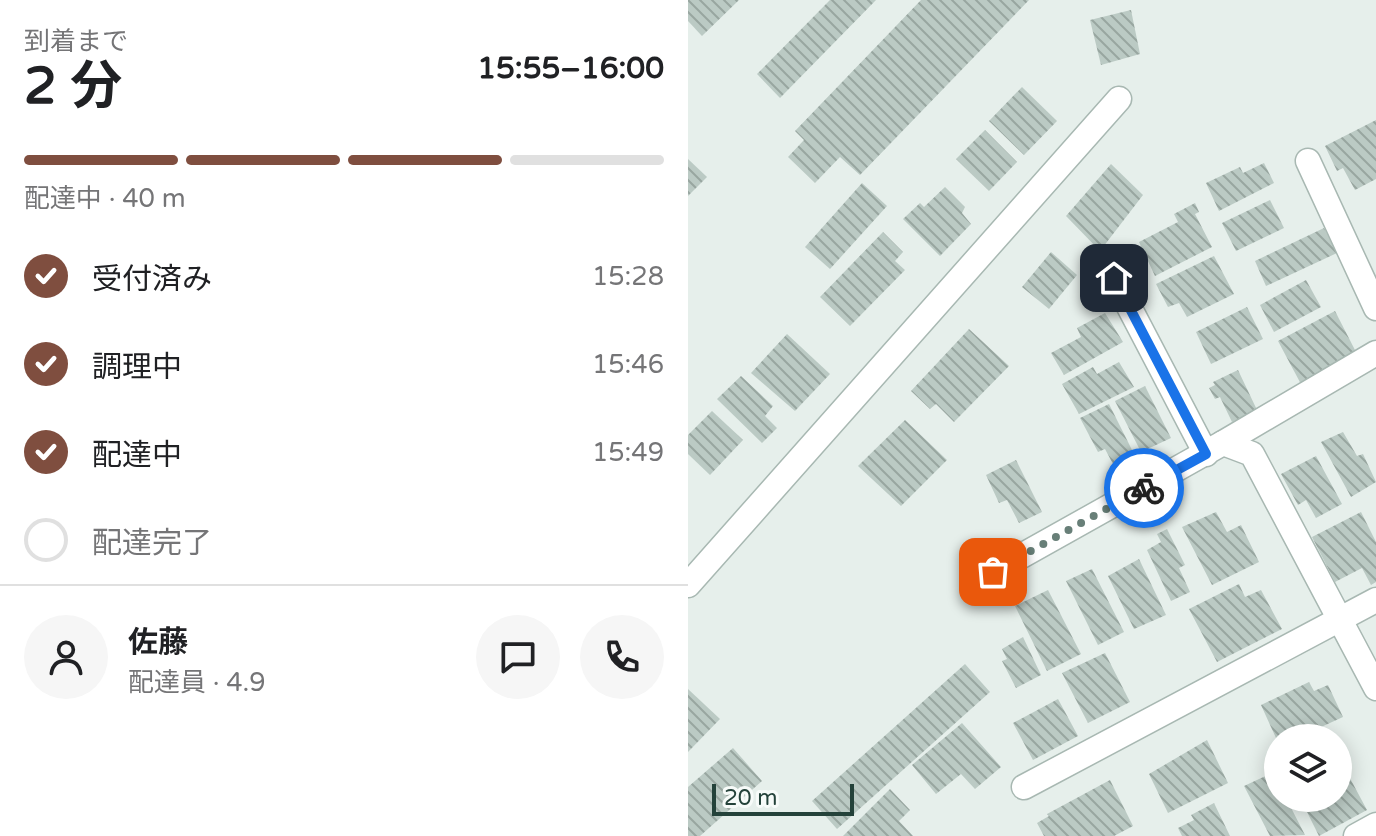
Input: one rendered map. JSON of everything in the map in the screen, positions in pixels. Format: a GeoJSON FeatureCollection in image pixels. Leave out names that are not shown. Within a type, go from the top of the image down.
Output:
{"type":"FeatureCollection","features":[{"type":"Feature","properties":{"kind":"street"},"geometry":{"type":"LineString","coordinates":[[688,585],[1119,99]]}},
{"type":"Feature","properties":{"kind":"street"},"geometry":{"type":"LineString","coordinates":[[1308,161],[1376,308]]}},
{"type":"Feature","properties":{"kind":"street"},"geometry":{"type":"LineString","coordinates":[[1114,278],[1215,448]]}},
{"type":"Feature","properties":{"kind":"street"},"geometry":{"type":"LineString","coordinates":[[993,572],[1215,448],[1376,353]]}},
{"type":"Feature","properties":{"kind":"street"},"geometry":{"type":"LineString","coordinates":[[1215,448],[1252,454],[1376,688]]}},
{"type":"Feature","properties":{"kind":"street"},"geometry":{"type":"LineString","coordinates":[[1024,787],[1376,600]]}},
{"type":"Feature","properties":{"kind":"street"},"geometry":{"type":"LineString","coordinates":[[1356,836],[1376,825]]}},
{"type":"Feature","properties":{"kind":"building"},"geometry":{"type":"Polygon","coordinates":[[[688,0],[739,0],[702,36],[688,21],[688,0]]]}},
{"type":"Feature","properties":{"kind":"building"},"geometry":{"type":"Polygon","coordinates":[[[830,0],[876,0],[780,98],[757,74],[830,0]]]}},
{"type":"Feature","properties":{"kind":"building"},"geometry":{"type":"Polygon","coordinates":[[[921,0],[1029,0],[860,175],[840,157],[815,183],[788,157],[804,140],[795,131],[921,0]]]}},
{"type":"Feature","properties":{"kind":"building"},"geometry":{"type":"Polygon","coordinates":[[[1131,10],[1140,54],[1101,65],[1090,20],[1131,10]]]}},
{"type":"Feature","properties":{"kind":"building"},"geometry":{"type":"Polygon","coordinates":[[[1022,87],[1057,121],[1024,155],[989,121],[1022,87]]]}},
{"type":"Feature","properties":{"kind":"building"},"geometry":{"type":"Polygon","coordinates":[[[1376,120],[1376,179],[1355,190],[1343,168],[1337,171],[1325,146],[1376,120]]]}},
{"type":"Feature","properties":{"kind":"building"},"geometry":{"type":"Polygon","coordinates":[[[985,130],[1017,162],[989,191],[956,159],[985,130]]]}},
{"type":"Feature","properties":{"kind":"building"},"geometry":{"type":"Polygon","coordinates":[[[688,159],[707,177],[688,196],[688,159]]]}},
{"type":"Feature","properties":{"kind":"building"},"geometry":{"type":"Polygon","coordinates":[[[1264,163],[1274,183],[1219,211],[1206,183],[1240,167],[1243,173],[1264,163]]]}},
{"type":"Feature","properties":{"kind":"building"},"geometry":{"type":"Polygon","coordinates":[[[1111,164],[1143,195],[1100,251],[1066,216],[1111,164]]]}},
{"type":"Feature","properties":{"kind":"building"},"geometry":{"type":"Polygon","coordinates":[[[862,183],[887,206],[830,269],[805,247],[862,183]]]}},
{"type":"Feature","properties":{"kind":"building"},"geometry":{"type":"Polygon","coordinates":[[[945,187],[965,207],[962,213],[971,224],[940,256],[903,219],[920,203],[924,207],[945,187]]]}},
{"type":"Feature","properties":{"kind":"building"},"geometry":{"type":"Polygon","coordinates":[[[1270,200],[1284,228],[1236,251],[1222,223],[1270,200]]]}},
{"type":"Feature","properties":{"kind":"building"},"geometry":{"type":"Polygon","coordinates":[[[1195,203],[1199,212],[1195,214],[1212,247],[1155,276],[1139,242],[1178,222],[1174,214],[1195,203]]]}},
{"type":"Feature","properties":{"kind":"building"},"geometry":{"type":"Polygon","coordinates":[[[1324,228],[1337,253],[1266,286],[1255,261],[1324,228]]]}},
{"type":"Feature","properties":{"kind":"building"},"geometry":{"type":"Polygon","coordinates":[[[883,232],[903,252],[895,261],[905,270],[850,326],[820,297],[883,232]]]}},
{"type":"Feature","properties":{"kind":"building"},"geometry":{"type":"Polygon","coordinates":[[[1051,252],[1077,275],[1049,309],[1022,287],[1051,252]]]}},
{"type":"Feature","properties":{"kind":"building"},"geometry":{"type":"Polygon","coordinates":[[[1214,256],[1234,294],[1187,317],[1179,303],[1168,307],[1156,284],[1214,256]]]}},
{"type":"Feature","properties":{"kind":"building"},"geometry":{"type":"Polygon","coordinates":[[[1306,280],[1321,307],[1274,332],[1260,305],[1306,280]]]}},
{"type":"Feature","properties":{"kind":"building"},"geometry":{"type":"Polygon","coordinates":[[[1247,307],[1263,339],[1211,364],[1196,332],[1247,307]]]}},
{"type":"Feature","properties":{"kind":"building"},"geometry":{"type":"Polygon","coordinates":[[[1335,311],[1357,354],[1302,386],[1278,341],[1335,311]]]}},
{"type":"Feature","properties":{"kind":"building"},"geometry":{"type":"Polygon","coordinates":[[[1105,313],[1123,342],[1064,375],[1051,353],[1081,337],[1077,328],[1105,313]]]}},
{"type":"Feature","properties":{"kind":"building"},"geometry":{"type":"Polygon","coordinates":[[[969,329],[1009,366],[954,422],[936,404],[930,409],[911,391],[969,329]]]}},
{"type":"Feature","properties":{"kind":"building"},"geometry":{"type":"Polygon","coordinates":[[[787,334],[830,374],[795,411],[751,373],[787,334]]]}},
{"type":"Feature","properties":{"kind":"building"},"geometry":{"type":"Polygon","coordinates":[[[1119,362],[1134,387],[1079,414],[1062,384],[1093,367],[1097,374],[1119,362]]]}},
{"type":"Feature","properties":{"kind":"building"},"geometry":{"type":"Polygon","coordinates":[[[1238,370],[1257,410],[1232,422],[1220,397],[1215,399],[1209,388],[1215,385],[1213,382],[1238,370]]]}},
{"type":"Feature","properties":{"kind":"building"},"geometry":{"type":"Polygon","coordinates":[[[741,376],[773,406],[765,416],[777,428],[762,443],[717,399],[741,376]]]}},
{"type":"Feature","properties":{"kind":"building"},"geometry":{"type":"Polygon","coordinates":[[[1145,386],[1171,438],[1141,452],[1115,401],[1145,386]]]}},
{"type":"Feature","properties":{"kind":"building"},"geometry":{"type":"Polygon","coordinates":[[[1109,404],[1134,454],[1113,464],[1105,449],[1098,452],[1080,418],[1109,404]]]}},
{"type":"Feature","properties":{"kind":"building"},"geometry":{"type":"Polygon","coordinates":[[[712,411],[743,440],[710,475],[688,454],[688,435],[712,411]]]}},
{"type":"Feature","properties":{"kind":"building"},"geometry":{"type":"Polygon","coordinates":[[[905,420],[947,460],[901,506],[858,466],[905,420]]]}},
{"type":"Feature","properties":{"kind":"building"},"geometry":{"type":"Polygon","coordinates":[[[1343,432],[1357,456],[1363,454],[1376,482],[1351,497],[1321,442],[1343,432]]]}},
{"type":"Feature","properties":{"kind":"building"},"geometry":{"type":"Polygon","coordinates":[[[1316,456],[1342,504],[1316,518],[1306,500],[1298,505],[1281,474],[1316,456]]]}},
{"type":"Feature","properties":{"kind":"building"},"geometry":{"type":"Polygon","coordinates":[[[1016,460],[1042,512],[1019,523],[1007,500],[999,503],[986,475],[1016,460]]]}},
{"type":"Feature","properties":{"kind":"building"},"geometry":{"type":"Polygon","coordinates":[[[1216,512],[1227,532],[1241,525],[1259,562],[1212,585],[1182,527],[1216,512]]]}},
{"type":"Feature","properties":{"kind":"building"},"geometry":{"type":"Polygon","coordinates":[[[1361,512],[1376,542],[1376,582],[1371,585],[1362,568],[1335,582],[1312,537],[1361,512]]]}},
{"type":"Feature","properties":{"kind":"building"},"geometry":{"type":"Polygon","coordinates":[[[1167,529],[1185,565],[1179,568],[1190,592],[1171,601],[1147,550],[1161,542],[1157,534],[1167,529]]]}},
{"type":"Feature","properties":{"kind":"building"},"geometry":{"type":"Polygon","coordinates":[[[1139,559],[1166,615],[1134,629],[1108,576],[1139,559]]]}},
{"type":"Feature","properties":{"kind":"building"},"geometry":{"type":"Polygon","coordinates":[[[1092,569],[1124,632],[1098,645],[1066,581],[1092,569]]]}},
{"type":"Feature","properties":{"kind":"building"},"geometry":{"type":"Polygon","coordinates":[[[1239,584],[1245,597],[1261,590],[1282,629],[1217,662],[1189,609],[1239,584]]]}},
{"type":"Feature","properties":{"kind":"building"},"geometry":{"type":"Polygon","coordinates":[[[1048,590],[1081,654],[1047,671],[1015,606],[1048,590]]]}},
{"type":"Feature","properties":{"kind":"building"},"geometry":{"type":"Polygon","coordinates":[[[1023,637],[1041,675],[1016,688],[1002,661],[1007,659],[1002,649],[1023,637]]]}},
{"type":"Feature","properties":{"kind":"building"},"geometry":{"type":"Polygon","coordinates":[[[1105,653],[1130,702],[1088,723],[1062,673],[1105,653]]]}},
{"type":"Feature","properties":{"kind":"building"},"geometry":{"type":"Polygon","coordinates":[[[965,664],[990,692],[837,829],[812,801],[965,664]]]}},
{"type":"Feature","properties":{"kind":"building"},"geometry":{"type":"Polygon","coordinates":[[[1309,682],[1314,691],[1328,685],[1343,717],[1328,724],[1270,724],[1261,705],[1309,682]]]}},
{"type":"Feature","properties":{"kind":"building"},"geometry":{"type":"Polygon","coordinates":[[[688,689],[720,719],[688,752],[688,689]]]}},
{"type":"Feature","properties":{"kind":"building"},"geometry":{"type":"Polygon","coordinates":[[[1058,699],[1078,736],[1033,760],[1013,723],[1058,699]]]}},
{"type":"Feature","properties":{"kind":"building"},"geometry":{"type":"Polygon","coordinates":[[[962,723],[1001,767],[975,789],[961,774],[936,794],[912,765],[962,723]]]}},
{"type":"Feature","properties":{"kind":"building"},"geometry":{"type":"Polygon","coordinates":[[[1207,740],[1228,783],[1168,813],[1149,774],[1207,740]]]}},
{"type":"Feature","properties":{"kind":"building"},"geometry":{"type":"Polygon","coordinates":[[[733,748],[762,781],[700,836],[688,836],[688,787],[733,748]]]}},
{"type":"Feature","properties":{"kind":"building"},"geometry":{"type":"Polygon","coordinates":[[[1264,777],[1264,812],[1293,812],[1305,835],[1270,836],[1244,786],[1264,777]]]}},
{"type":"Feature","properties":{"kind":"building"},"geometry":{"type":"Polygon","coordinates":[[[1110,780],[1133,826],[1114,836],[1044,836],[1037,823],[1049,816],[1047,814],[1110,780]]]}},
{"type":"Feature","properties":{"kind":"building"},"geometry":{"type":"Polygon","coordinates":[[[1352,782],[1367,810],[1319,836],[1307,812],[1352,812],[1352,782]]]}},
{"type":"Feature","properties":{"kind":"building"},"geometry":{"type":"Polygon","coordinates":[[[890,789],[910,810],[899,821],[913,836],[843,836],[890,789]]]}},
{"type":"Feature","properties":{"kind":"building"},"geometry":{"type":"Polygon","coordinates":[[[1214,803],[1230,836],[1182,836],[1178,828],[1194,820],[1191,815],[1214,803]]]}},
{"type":"Feature","properties":{"kind":"way so far"},"geometry":{"type":"LineString","coordinates":[[993,572],[1144,488]]}},
{"type":"Feature","properties":{"kind":"route"},"geometry":{"type":"LineString","coordinates":[[1114,278],[1206,454],[1144,488]]}}]}
